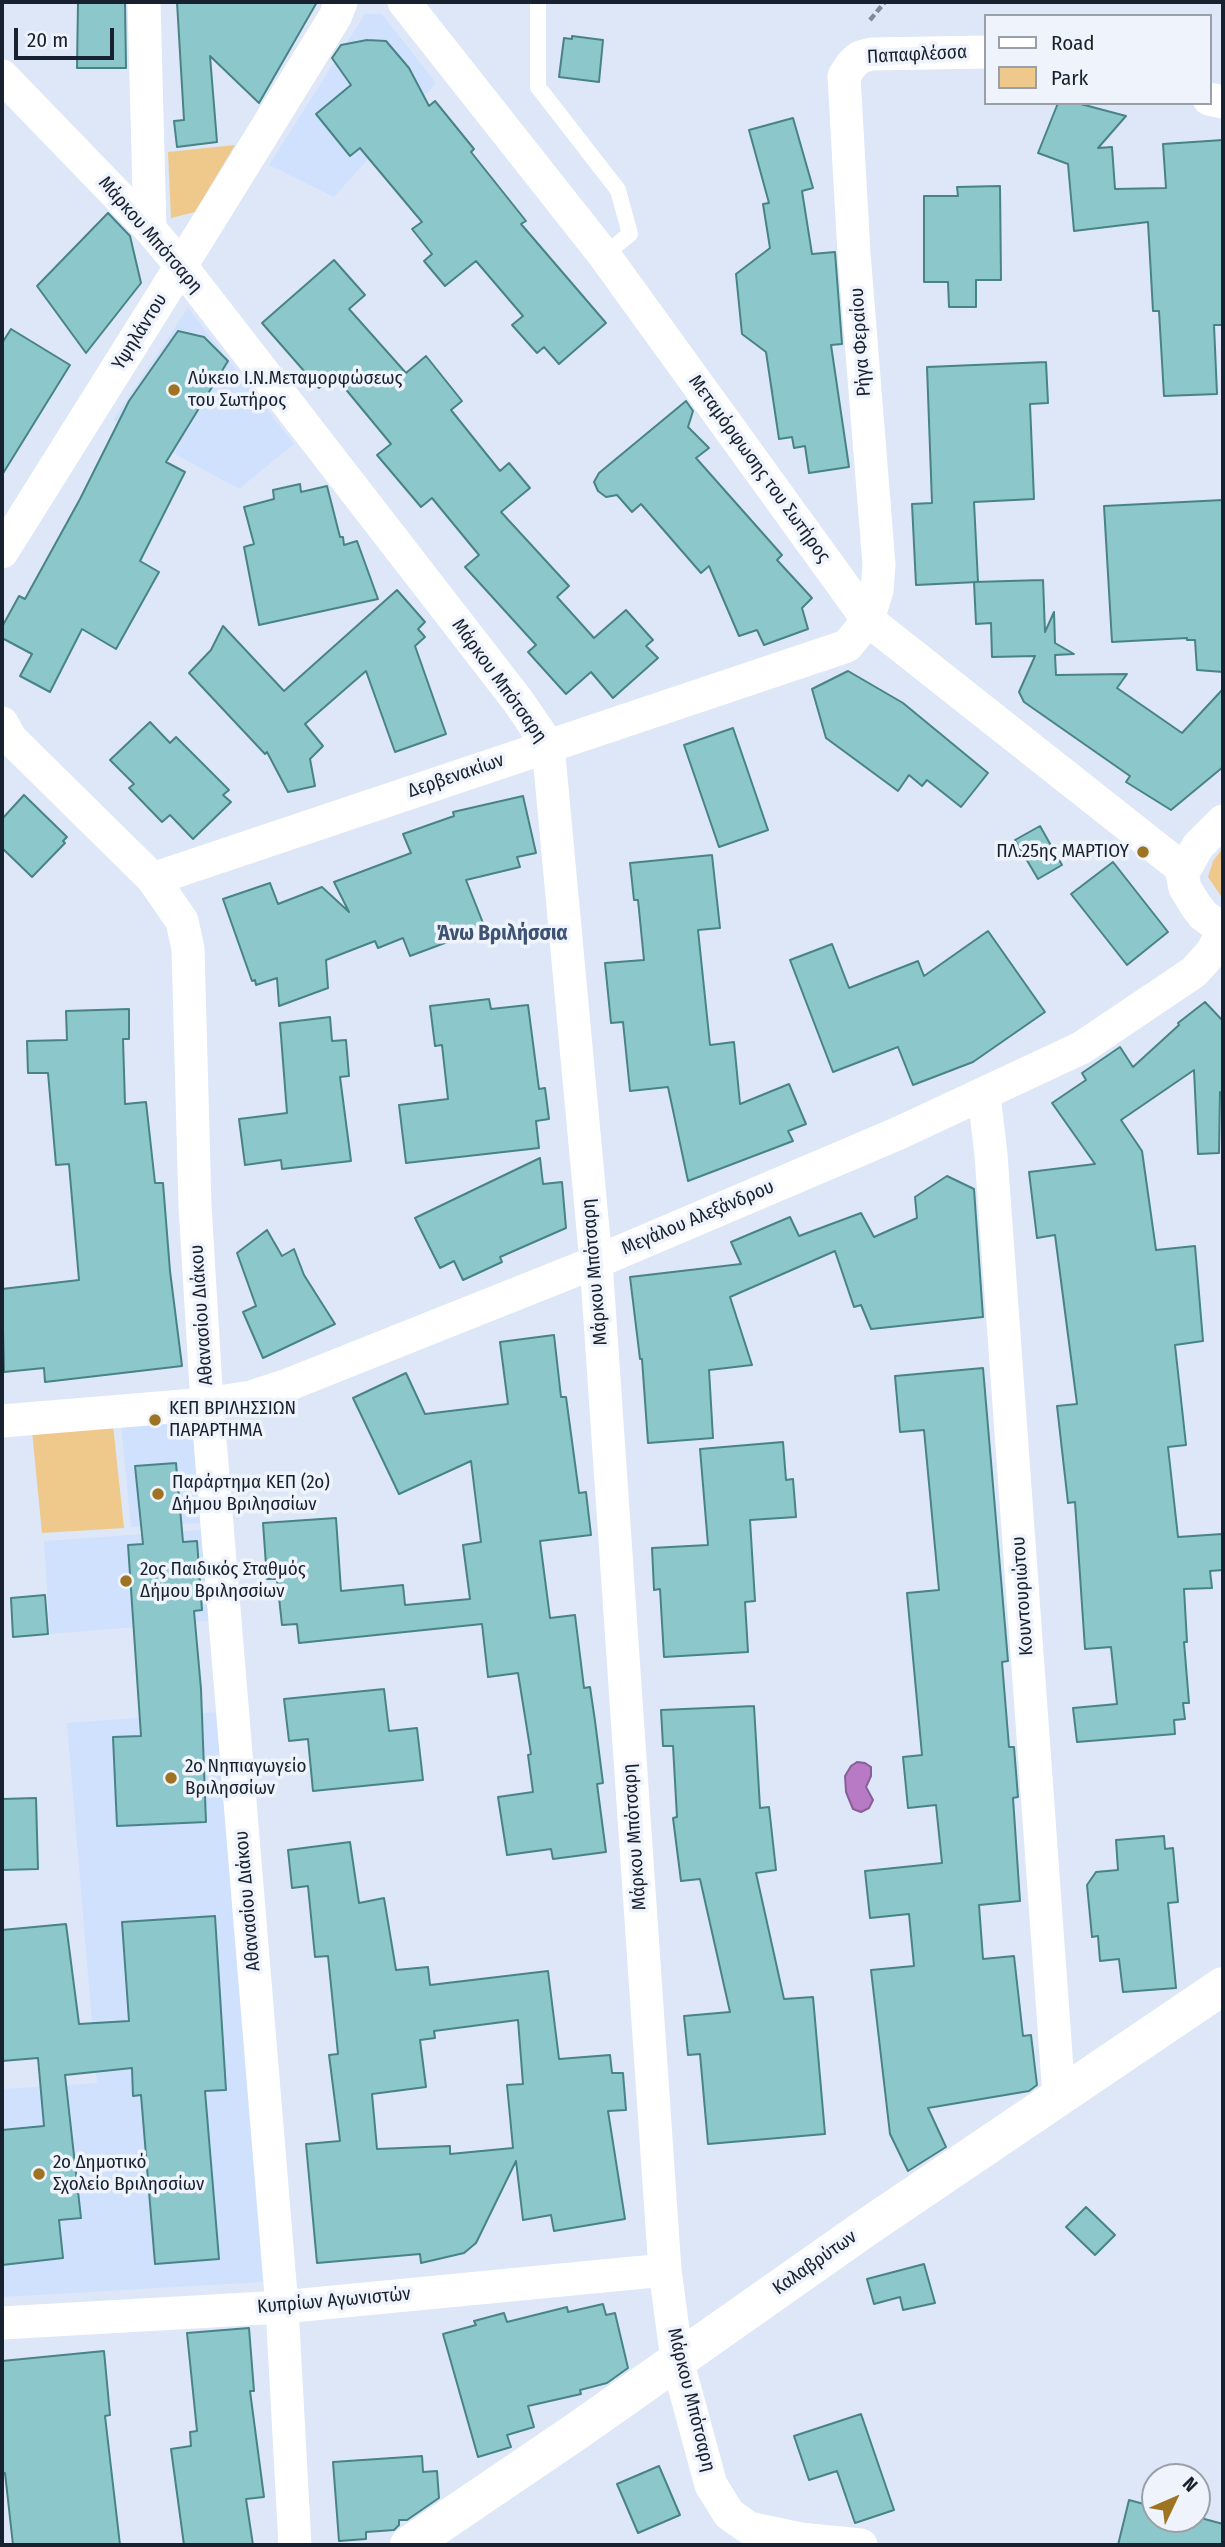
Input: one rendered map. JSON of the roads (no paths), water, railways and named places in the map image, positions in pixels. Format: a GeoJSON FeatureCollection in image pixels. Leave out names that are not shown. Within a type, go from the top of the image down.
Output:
{"type":"FeatureCollection","features":[{"type":"Feature","properties":{"kind":"street"},"geometry":{"type":"LineString","coordinates":[[144,2],[150,229]]}},
{"type":"Feature","properties":{"kind":"street","name":"Υψηλάντου"},"geometry":{"type":"LineString","coordinates":[[2,552],[335,17],[341,2]]}},
{"type":"Feature","properties":{"kind":"street","name":"Μεταμόρφωσης του Σωτήρος"},"geometry":{"type":"LineString","coordinates":[[404,2],[604,255],[868,620],[1183,869]]}},
{"type":"Feature","properties":{"kind":"street","name":"Παπαφλέσσα"},"geometry":{"type":"LineString","coordinates":[[852,64],[860,57],[872,54],[984,52]]}},
{"type":"Feature","properties":{"kind":"street","name":"Ρήγα Φεραίου"},"geometry":{"type":"LineString","coordinates":[[852,64],[844,76],[854,253],[879,565],[877,590],[868,620]]}},
{"type":"Feature","properties":{"kind":"street","name":"Μάρκου Μπότσαρη"},"geometry":{"type":"LineString","coordinates":[[2,76],[150,229],[181,266],[518,701],[548,745],[596,1262],[665,2270],[677,2360],[711,2485],[729,2514],[749,2528],[800,2539],[861,2545]]}},
{"type":"Feature","properties":{"kind":"street","name":"Δερβενακίων"},"geometry":{"type":"LineString","coordinates":[[153,879],[847,646],[868,620]]}},
{"type":"Feature","properties":{"kind":"street","name":"Αθανασίου Διάκου"},"geometry":{"type":"LineString","coordinates":[[5,736],[166,894],[182,921],[188,948],[194,1206],[207,1404],[282,2306],[296,2545]]}},
{"type":"Feature","properties":{"kind":"street"},"geometry":{"type":"LineString","coordinates":[[1223,821],[1206,837],[1183,869],[1183,881],[1190,897],[1203,915],[1223,930]]}},
{"type":"Feature","properties":{"kind":"street","name":"Μεγάλου Αλεξάνδρου"},"geometry":{"type":"LineString","coordinates":[[2,1422],[238,1401],[285,1386],[596,1262],[984,1095],[1081,1048],[1194,972],[1212,952],[1223,930]]}},
{"type":"Feature","properties":{"kind":"street","name":"Κουντουριώτου"},"geometry":{"type":"LineString","coordinates":[[984,1095],[991,1155],[1059,2096]]}},
{"type":"Feature","properties":{"kind":"street","name":"Καλαβρύτων"},"geometry":{"type":"LineString","coordinates":[[410,2545],[864,2229],[1223,1986]]}},
{"type":"Feature","properties":{"kind":"street","name":"Κυπρίων Αγωνιστών"},"geometry":{"type":"LineString","coordinates":[[2,2323],[282,2306],[665,2270]]}},
{"type":"Feature","properties":{"kind":"lane"},"geometry":{"type":"LineString","coordinates":[[538,2],[538,87],[618,190],[630,234],[604,255]]}},
{"type":"Feature","properties":{"kind":"place","name":"Λύκειο Ι.Ν.Μεταμορφώσεως του Σωτήρος"},"geometry":{"type":"Point","coordinates":[174,390]}},
{"type":"Feature","properties":{"kind":"place","name":"ΠΛ.25ης ΜΑΡΤΙΟΥ"},"geometry":{"type":"Point","coordinates":[1143,852]}},
{"type":"Feature","properties":{"kind":"place","name":"ΚΕΠ ΒΡΙΛΗΣΣΙΩΝ ΠΑΡΑΡΤΗΜΑ"},"geometry":{"type":"Point","coordinates":[155,1420]}},
{"type":"Feature","properties":{"kind":"place","name":"Παράρτημα ΚΕΠ (2o) Δήμου Βριλησσίων"},"geometry":{"type":"Point","coordinates":[158,1494]}},
{"type":"Feature","properties":{"kind":"place","name":"2ος Παιδικός Σταθμός Δήμου Βριλησσίων"},"geometry":{"type":"Point","coordinates":[126,1581]}},
{"type":"Feature","properties":{"kind":"place","name":"2ο Νηπιαγωγείο Βριλησσίων"},"geometry":{"type":"Point","coordinates":[171,1778]}},
{"type":"Feature","properties":{"kind":"place","name":"2ο Δημοτικό Σχολείο Βριλησσίων"},"geometry":{"type":"Point","coordinates":[39,2174]}},
{"type":"Feature","properties":{"kind":"district","name":"Άνω Βριλήσσια"},"geometry":{"type":"Point","coordinates":[502,934]}}]}
